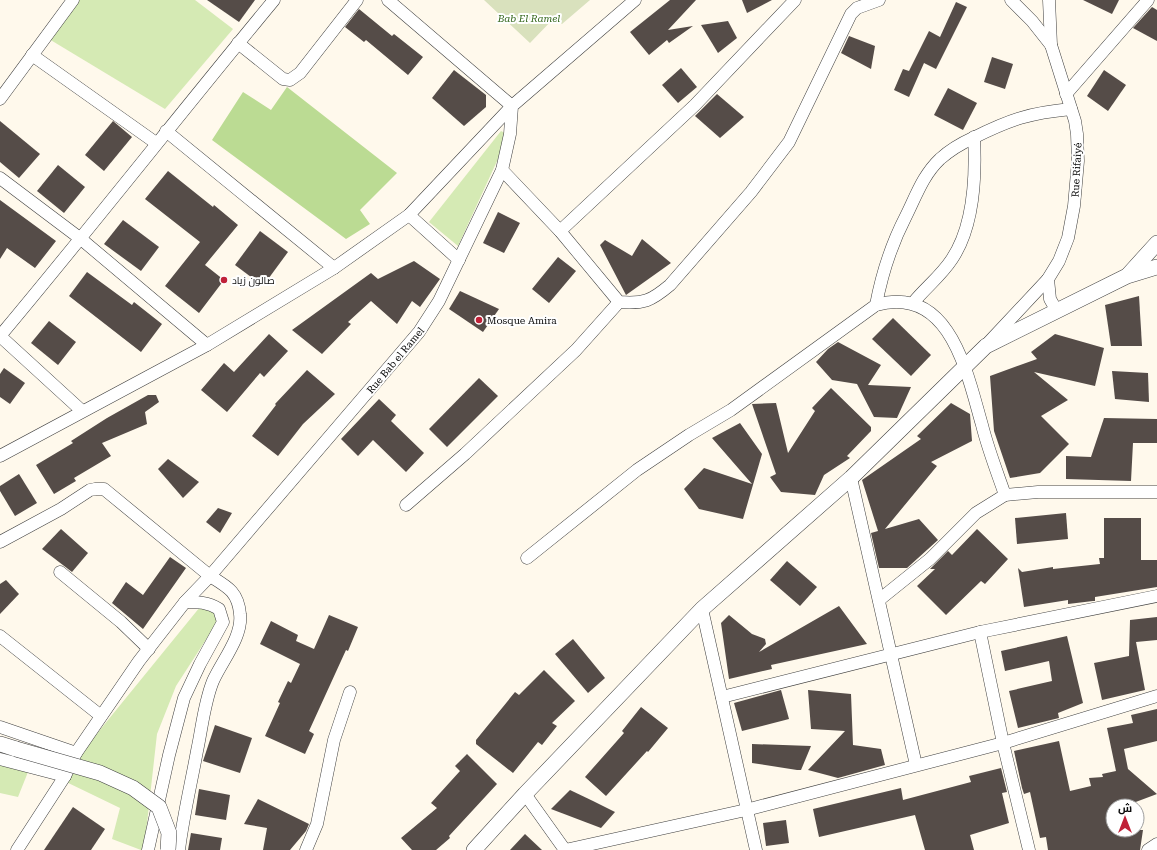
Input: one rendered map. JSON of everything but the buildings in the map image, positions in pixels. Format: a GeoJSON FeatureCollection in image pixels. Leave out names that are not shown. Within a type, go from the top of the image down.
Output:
{"type":"FeatureCollection","features":[{"type":"Feature","properties":{"kind":"street"},"geometry":{"type":"LineString","coordinates":[[0,99],[73,0]]}},
{"type":"Feature","properties":{"kind":"street"},"geometry":{"type":"LineString","coordinates":[[82,411],[0,336],[81,239],[166,131],[274,0]]}},
{"type":"Feature","properties":{"kind":"street"},"geometry":{"type":"LineString","coordinates":[[238,43],[283,79],[290,80],[300,73],[357,0]]}},
{"type":"Feature","properties":{"kind":"street"},"geometry":{"type":"LineString","coordinates":[[388,0],[512,106]]}},
{"type":"Feature","properties":{"kind":"street"},"geometry":{"type":"LineString","coordinates":[[0,456],[207,345],[334,268],[409,215],[512,106],[635,0]]}},
{"type":"Feature","properties":{"kind":"street"},"geometry":{"type":"LineString","coordinates":[[560,231],[695,105],[795,0]]}},
{"type":"Feature","properties":{"kind":"street"},"geometry":{"type":"LineString","coordinates":[[502,170],[560,231],[619,302],[640,303],[650,301],[670,285],[751,192],[789,142],[851,14],[857,8],[879,0]]}},
{"type":"Feature","properties":{"kind":"street"},"geometry":{"type":"LineString","coordinates":[[1011,0],[1032,21],[1051,45]]}},
{"type":"Feature","properties":{"kind":"street","name":"Rue Rifaiyé"},"geometry":{"type":"LineString","coordinates":[[986,346],[1048,279],[1059,262],[1068,238],[1074,206],[1078,160],[1075,121],[1051,45],[1048,0]]}},
{"type":"Feature","properties":{"kind":"street"},"geometry":{"type":"LineString","coordinates":[[1066,94],[1148,0]]}},
{"type":"Feature","properties":{"kind":"street"},"geometry":{"type":"LineString","coordinates":[[32,55],[156,144]]}},
{"type":"Feature","properties":{"kind":"street","name":"Rue Bab el Ramel"},"geometry":{"type":"LineString","coordinates":[[17,850],[64,776],[76,753],[148,649],[185,602],[210,576],[419,332],[439,301],[502,170],[510,134],[512,106]]}},
{"type":"Feature","properties":{"kind":"street"},"geometry":{"type":"LineString","coordinates":[[876,305],[883,270],[890,251],[917,190],[940,159],[958,145],[996,125],[1019,117],[1043,112],[1071,109]]}},
{"type":"Feature","properties":{"kind":"street"},"geometry":{"type":"LineString","coordinates":[[166,131],[334,268]]}},
{"type":"Feature","properties":{"kind":"street"},"geometry":{"type":"LineString","coordinates":[[913,303],[952,259],[963,236],[975,184],[974,137]]}},
{"type":"Feature","properties":{"kind":"street"},"geometry":{"type":"LineString","coordinates":[[0,178],[81,239],[207,345]]}},
{"type":"Feature","properties":{"kind":"street"},"geometry":{"type":"LineString","coordinates":[[409,215],[459,260]]}},
{"type":"Feature","properties":{"kind":"street"},"geometry":{"type":"LineString","coordinates":[[474,850],[525,794],[702,609],[851,478],[986,346],[1127,276],[1156,270],[1152,248]]}},
{"type":"Feature","properties":{"kind":"street"},"geometry":{"type":"LineString","coordinates":[[1127,276],[1152,248]]}},
{"type":"Feature","properties":{"kind":"street"},"geometry":{"type":"LineString","coordinates":[[1048,279],[1050,299],[1054,306],[1060,310]]}},
{"type":"Feature","properties":{"kind":"street"},"geometry":{"type":"LineString","coordinates":[[527,558],[637,470],[689,434],[731,410],[876,305],[890,301],[913,303],[940,322],[952,339],[965,365],[982,428],[1005,495]]}},
{"type":"Feature","properties":{"kind":"street"},"geometry":{"type":"LineString","coordinates":[[406,505],[465,454],[576,350],[619,302]]}},
{"type":"Feature","properties":{"kind":"street"},"geometry":{"type":"LineString","coordinates":[[851,478],[916,765]]}},
{"type":"Feature","properties":{"kind":"street"},"geometry":{"type":"LineString","coordinates":[[0,542],[61,509],[90,490],[104,489],[210,576],[228,587],[237,598],[240,615],[240,630],[213,682],[205,706],[179,850]]}},
{"type":"Feature","properties":{"kind":"street"},"geometry":{"type":"LineString","coordinates":[[879,600],[930,559],[976,513],[1005,495],[1038,492],[1157,492]]}},
{"type":"Feature","properties":{"kind":"street"},"geometry":{"type":"LineString","coordinates":[[60,572],[121,622],[148,649]]}},
{"type":"Feature","properties":{"kind":"street"},"geometry":{"type":"LineString","coordinates":[[722,697],[980,632],[1157,596]]}},
{"type":"Feature","properties":{"kind":"street"},"geometry":{"type":"LineString","coordinates":[[148,850],[169,755],[184,698],[200,664],[223,622],[219,609],[211,604],[185,602]]}},
{"type":"Feature","properties":{"kind":"street"},"geometry":{"type":"LineString","coordinates":[[702,609],[756,850]]}},
{"type":"Feature","properties":{"kind":"street"},"geometry":{"type":"LineString","coordinates":[[980,632],[1003,743],[1029,850]]}},
{"type":"Feature","properties":{"kind":"street"},"geometry":{"type":"LineString","coordinates":[[0,636],[101,716]]}},
{"type":"Feature","properties":{"kind":"street"},"geometry":{"type":"LineString","coordinates":[[306,850],[317,824],[334,740],[350,692]]}},
{"type":"Feature","properties":{"kind":"street"},"geometry":{"type":"LineString","coordinates":[[525,794],[565,850],[746,810],[1003,743],[1157,696]]}},
{"type":"Feature","properties":{"kind":"street"},"geometry":{"type":"LineString","coordinates":[[0,727],[76,753]]}},
{"type":"Feature","properties":{"kind":"street"},"geometry":{"type":"LineString","coordinates":[[0,744],[100,773],[133,788],[159,807],[169,833],[168,850]]}},
{"type":"Feature","properties":{"kind":"street"},"geometry":{"type":"LineString","coordinates":[[0,759],[64,776]]}},
{"type":"Feature","properties":{"kind":"street"},"geometry":{"type":"LineString","coordinates":[[1148,850],[1157,844]]}},
{"type":"Feature","properties":{"kind":"green space"},"geometry":{"type":"Polygon","coordinates":[[[71,0],[195,0],[233,29],[165,109],[44,36],[71,0]]]}},
{"type":"Feature","properties":{"kind":"green space","name":"Bab El Ramel"},"geometry":{"type":"Polygon","coordinates":[[[484,0],[590,0],[562,24],[555,17],[530,43],[484,0]]]}},
{"type":"Feature","properties":{"kind":"green space"},"geometry":{"type":"Polygon","coordinates":[[[287,87],[397,173],[360,210],[370,224],[346,239],[212,140],[243,92],[271,110],[287,87]]]}},
{"type":"Feature","properties":{"kind":"green space"},"geometry":{"type":"Polygon","coordinates":[[[501,131],[509,135],[458,246],[429,222],[501,131]]]}},
{"type":"Feature","properties":{"kind":"green space"},"geometry":{"type":"Polygon","coordinates":[[[200,607],[214,612],[218,621],[176,686],[157,734],[144,850],[141,850],[112,839],[120,808],[60,779],[200,607]]]}},
{"type":"Feature","properties":{"kind":"green space"},"geometry":{"type":"Polygon","coordinates":[[[0,764],[28,772],[18,797],[0,793],[0,764]]]}},
{"type":"Feature","properties":{"kind":"place","name":"صالون زياد"},"geometry":{"type":"Point","coordinates":[224,280]}},
{"type":"Feature","properties":{"kind":"place","name":"Mosque Amira"},"geometry":{"type":"Point","coordinates":[479,320]}}]}
